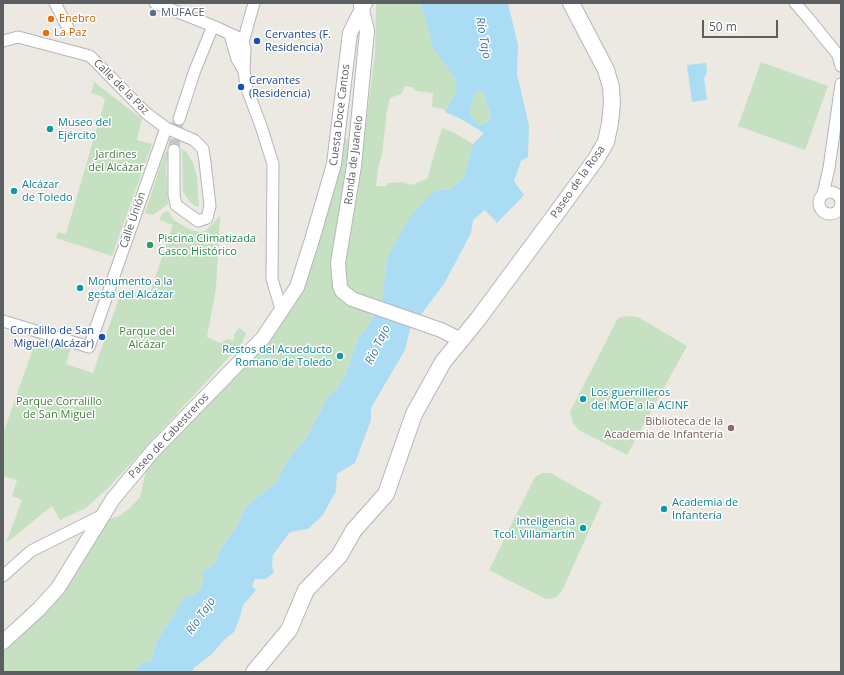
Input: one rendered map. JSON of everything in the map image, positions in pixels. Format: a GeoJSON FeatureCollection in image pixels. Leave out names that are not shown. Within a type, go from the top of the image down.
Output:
{"type":"FeatureCollection","features":[{"type":"Feature","properties":{"kind":"main road","name":"Paseo de la Rosa"},"geometry":{"type":"LineString","coordinates":[[254,672],[289,630],[306,590],[339,556],[354,530],[386,494],[414,414],[443,362],[478,319],[561,207],[596,159],[606,142],[612,103],[611,87],[606,70],[571,3]]}},
{"type":"Feature","properties":{"kind":"street"},"geometry":{"type":"LineString","coordinates":[[55,3],[68,28]]}},
{"type":"Feature","properties":{"kind":"street"},"geometry":{"type":"LineString","coordinates":[[154,3],[237,37],[244,47]]}},
{"type":"Feature","properties":{"kind":"street"},"geometry":{"type":"LineString","coordinates":[[254,3],[244,47],[244,71],[246,86],[262,126],[273,164],[272,278],[281,309]]}},
{"type":"Feature","properties":{"kind":"street"},"geometry":{"type":"LineString","coordinates":[[794,3],[838,55],[841,66]]}},
{"type":"Feature","properties":{"kind":"street","name":"Ronda de Juanelo"},"geometry":{"type":"LineString","coordinates":[[362,4],[367,31],[354,166],[338,264],[339,279],[342,291],[358,302],[442,330],[461,340]]}},
{"type":"Feature","properties":{"kind":"street","name":"Cuesta Doce Cantos"},"geometry":{"type":"LineString","coordinates":[[281,309],[296,287],[312,240],[334,164],[350,33],[362,4]]}},
{"type":"Feature","properties":{"kind":"street"},"geometry":{"type":"LineString","coordinates":[[179,119],[195,70],[213,26]]}},
{"type":"Feature","properties":{"kind":"street"},"geometry":{"type":"LineString","coordinates":[[230,35],[238,62],[244,71]]}},
{"type":"Feature","properties":{"kind":"street","name":"Calle de la Paz"},"geometry":{"type":"LineString","coordinates":[[3,42],[18,37],[90,56],[146,113],[166,128]]}},
{"type":"Feature","properties":{"kind":"street"},"geometry":{"type":"LineString","coordinates":[[234,50],[244,47]]}},
{"type":"Feature","properties":{"kind":"street"},"geometry":{"type":"LineString","coordinates":[[829,193],[829,168],[841,84]]}},
{"type":"Feature","properties":{"kind":"street"},"geometry":{"type":"LineString","coordinates":[[166,128],[194,140],[203,149],[210,206],[207,218],[198,221],[176,205],[174,195],[174,150]]}},
{"type":"Feature","properties":{"kind":"street","name":"Calle Unión"},"geometry":{"type":"LineString","coordinates":[[3,321],[89,347],[166,128]]}},
{"type":"Feature","properties":{"kind":"street"},"geometry":{"type":"LineString","coordinates":[[829,193],[838,196],[841,200],[841,205],[837,215],[825,212],[819,205],[820,199],[829,193]]}},
{"type":"Feature","properties":{"kind":"street","name":"Paseo de Cabestreros"},"geometry":{"type":"LineString","coordinates":[[3,642],[39,609],[58,588],[113,499],[152,452],[263,338],[281,309]]}},
{"type":"Feature","properties":{"kind":"street"},"geometry":{"type":"LineString","coordinates":[[4,572],[31,551],[103,515]]}},
{"type":"Feature","properties":{"kind":"green space"},"geometry":{"type":"Polygon","coordinates":[[[376,3],[421,3],[433,48],[455,79],[456,91],[445,112],[444,109],[432,107],[433,93],[416,91],[412,87],[405,86],[401,94],[390,98],[376,186],[386,186],[388,183],[402,182],[411,185],[427,179],[442,128],[453,132],[473,144],[464,177],[451,189],[434,191],[387,258],[382,302],[367,328],[358,338],[345,376],[336,391],[329,395],[307,437],[289,458],[274,485],[247,505],[237,526],[222,547],[214,565],[203,571],[203,583],[197,594],[185,597],[158,639],[151,661],[141,664],[134,672],[3,672],[3,648],[107,520],[119,516],[130,508],[140,497],[147,466],[283,320],[344,139],[364,140],[375,52],[376,3]]]}},
{"type":"Feature","properties":{"kind":"green space"},"geometry":{"type":"Polygon","coordinates":[[[761,62],[828,86],[805,150],[738,126],[761,62]]]}},
{"type":"Feature","properties":{"kind":"green space","name":"Jardines del Alcázar"},"geometry":{"type":"Polygon","coordinates":[[[94,82],[142,119],[137,140],[152,144],[112,256],[56,238],[58,232],[66,234],[105,100],[101,96],[91,93],[94,82]]]}},
{"type":"Feature","properties":{"kind":"green space"},"geometry":{"type":"Polygon","coordinates":[[[478,91],[483,92],[491,116],[486,123],[479,125],[471,116],[470,110],[475,94],[478,91]]]}},
{"type":"Feature","properties":{"kind":"green space"},"geometry":{"type":"Polygon","coordinates":[[[182,149],[186,151],[193,163],[197,177],[199,207],[190,202],[183,192],[182,149]]]}},
{"type":"Feature","properties":{"kind":"green space"},"geometry":{"type":"Polygon","coordinates":[[[169,150],[166,166],[168,204],[153,215],[145,213],[165,152],[169,150]]]}},
{"type":"Feature","properties":{"kind":"green space"},"geometry":{"type":"Polygon","coordinates":[[[168,211],[174,220],[180,224],[191,230],[200,232],[205,231],[220,216],[216,288],[207,337],[220,343],[228,339],[234,341],[234,334],[239,328],[246,333],[242,343],[109,487],[86,508],[60,520],[52,506],[6,543],[22,500],[12,496],[17,480],[3,476],[3,434],[37,337],[71,348],[66,364],[93,373],[122,289],[148,298],[173,225],[159,220],[163,213],[168,211]]]}},
{"type":"Feature","properties":{"kind":"green space"},"geometry":{"type":"Polygon","coordinates":[[[628,316],[638,317],[687,346],[627,455],[579,430],[573,423],[570,412],[618,318],[628,316]]]}},
{"type":"Feature","properties":{"kind":"green space"},"geometry":{"type":"Polygon","coordinates":[[[542,473],[550,473],[602,502],[562,591],[555,598],[546,599],[489,570],[535,477],[542,473]]]}},
{"type":"Feature","properties":{"kind":"water","name":"Río Tajo"},"geometry":{"type":"Polygon","coordinates":[[[421,3],[508,3],[518,45],[517,74],[529,126],[528,157],[521,161],[514,181],[524,195],[497,223],[485,210],[473,220],[471,233],[444,284],[410,329],[405,350],[371,408],[371,420],[355,463],[337,474],[336,491],[323,515],[308,529],[290,532],[273,555],[272,567],[274,572],[266,579],[255,579],[252,586],[256,590],[243,605],[234,632],[224,640],[212,654],[194,668],[192,672],[134,672],[141,664],[151,661],[158,639],[185,597],[197,594],[203,583],[203,571],[214,565],[222,547],[237,526],[247,505],[274,485],[289,458],[307,437],[329,395],[336,391],[345,376],[358,338],[367,328],[382,302],[387,258],[410,217],[434,191],[451,189],[464,177],[473,144],[484,133],[461,119],[445,112],[456,91],[455,79],[433,48],[421,3]],[[478,91],[475,94],[470,110],[471,116],[479,125],[486,123],[491,116],[483,92],[478,91]]]}},
{"type":"Feature","properties":{"kind":"water"},"geometry":{"type":"Polygon","coordinates":[[[706,63],[707,73],[704,78],[707,100],[692,102],[687,65],[706,63]]]}},
{"type":"Feature","properties":{"kind":"tunnel"},"geometry":{"type":"LineString","coordinates":[[174,150],[175,135],[179,119]]}},
{"type":"Feature","properties":{"kind":"place","name":"MUFACE"},"geometry":{"type":"Point","coordinates":[153,13]}},
{"type":"Feature","properties":{"kind":"place","name":"Enebro"},"geometry":{"type":"Point","coordinates":[51,19]}},
{"type":"Feature","properties":{"kind":"place","name":"La Paz"},"geometry":{"type":"Point","coordinates":[46,33]}},
{"type":"Feature","properties":{"kind":"place","name":"Cervantes (F. Residencia)"},"geometry":{"type":"Point","coordinates":[257,41]}},
{"type":"Feature","properties":{"kind":"place","name":"Cervantes (Residencia)"},"geometry":{"type":"Point","coordinates":[241,87]}},
{"type":"Feature","properties":{"kind":"place","name":"Museo del Ejército"},"geometry":{"type":"Point","coordinates":[50,129]}},
{"type":"Feature","properties":{"kind":"place","name":"Alcázar de Toledo"},"geometry":{"type":"Point","coordinates":[14,191]}},
{"type":"Feature","properties":{"kind":"place","name":"Piscina Climatizada Casco Histórico"},"geometry":{"type":"Point","coordinates":[150,245]}},
{"type":"Feature","properties":{"kind":"place","name":"Monumento a la gesta del Alcázar"},"geometry":{"type":"Point","coordinates":[80,288]}},
{"type":"Feature","properties":{"kind":"place","name":"Corralillo de San Miguel (Alcázar)"},"geometry":{"type":"Point","coordinates":[102,337]}},
{"type":"Feature","properties":{"kind":"place","name":"Restos del Acueducto Romano de Toledo"},"geometry":{"type":"Point","coordinates":[340,356]}},
{"type":"Feature","properties":{"kind":"place","name":"Los guerrilleros del MOE a la ACINF"},"geometry":{"type":"Point","coordinates":[583,399]}},
{"type":"Feature","properties":{"kind":"place","name":"Biblioteca de la Academia de Infantería"},"geometry":{"type":"Point","coordinates":[731,428]}},
{"type":"Feature","properties":{"kind":"place","name":"Academia de Infantería"},"geometry":{"type":"Point","coordinates":[664,509]}},
{"type":"Feature","properties":{"kind":"place","name":"Inteligencia Tcol. Villamartín"},"geometry":{"type":"Point","coordinates":[583,528]}},
{"type":"Feature","properties":{"kind":"park label","name":"Parque del Alcázar"},"geometry":{"type":"Point","coordinates":[147,338]}},
{"type":"Feature","properties":{"kind":"park label","name":"Parque Corralillo de San Miguel"},"geometry":{"type":"Point","coordinates":[59,408]}}]}
